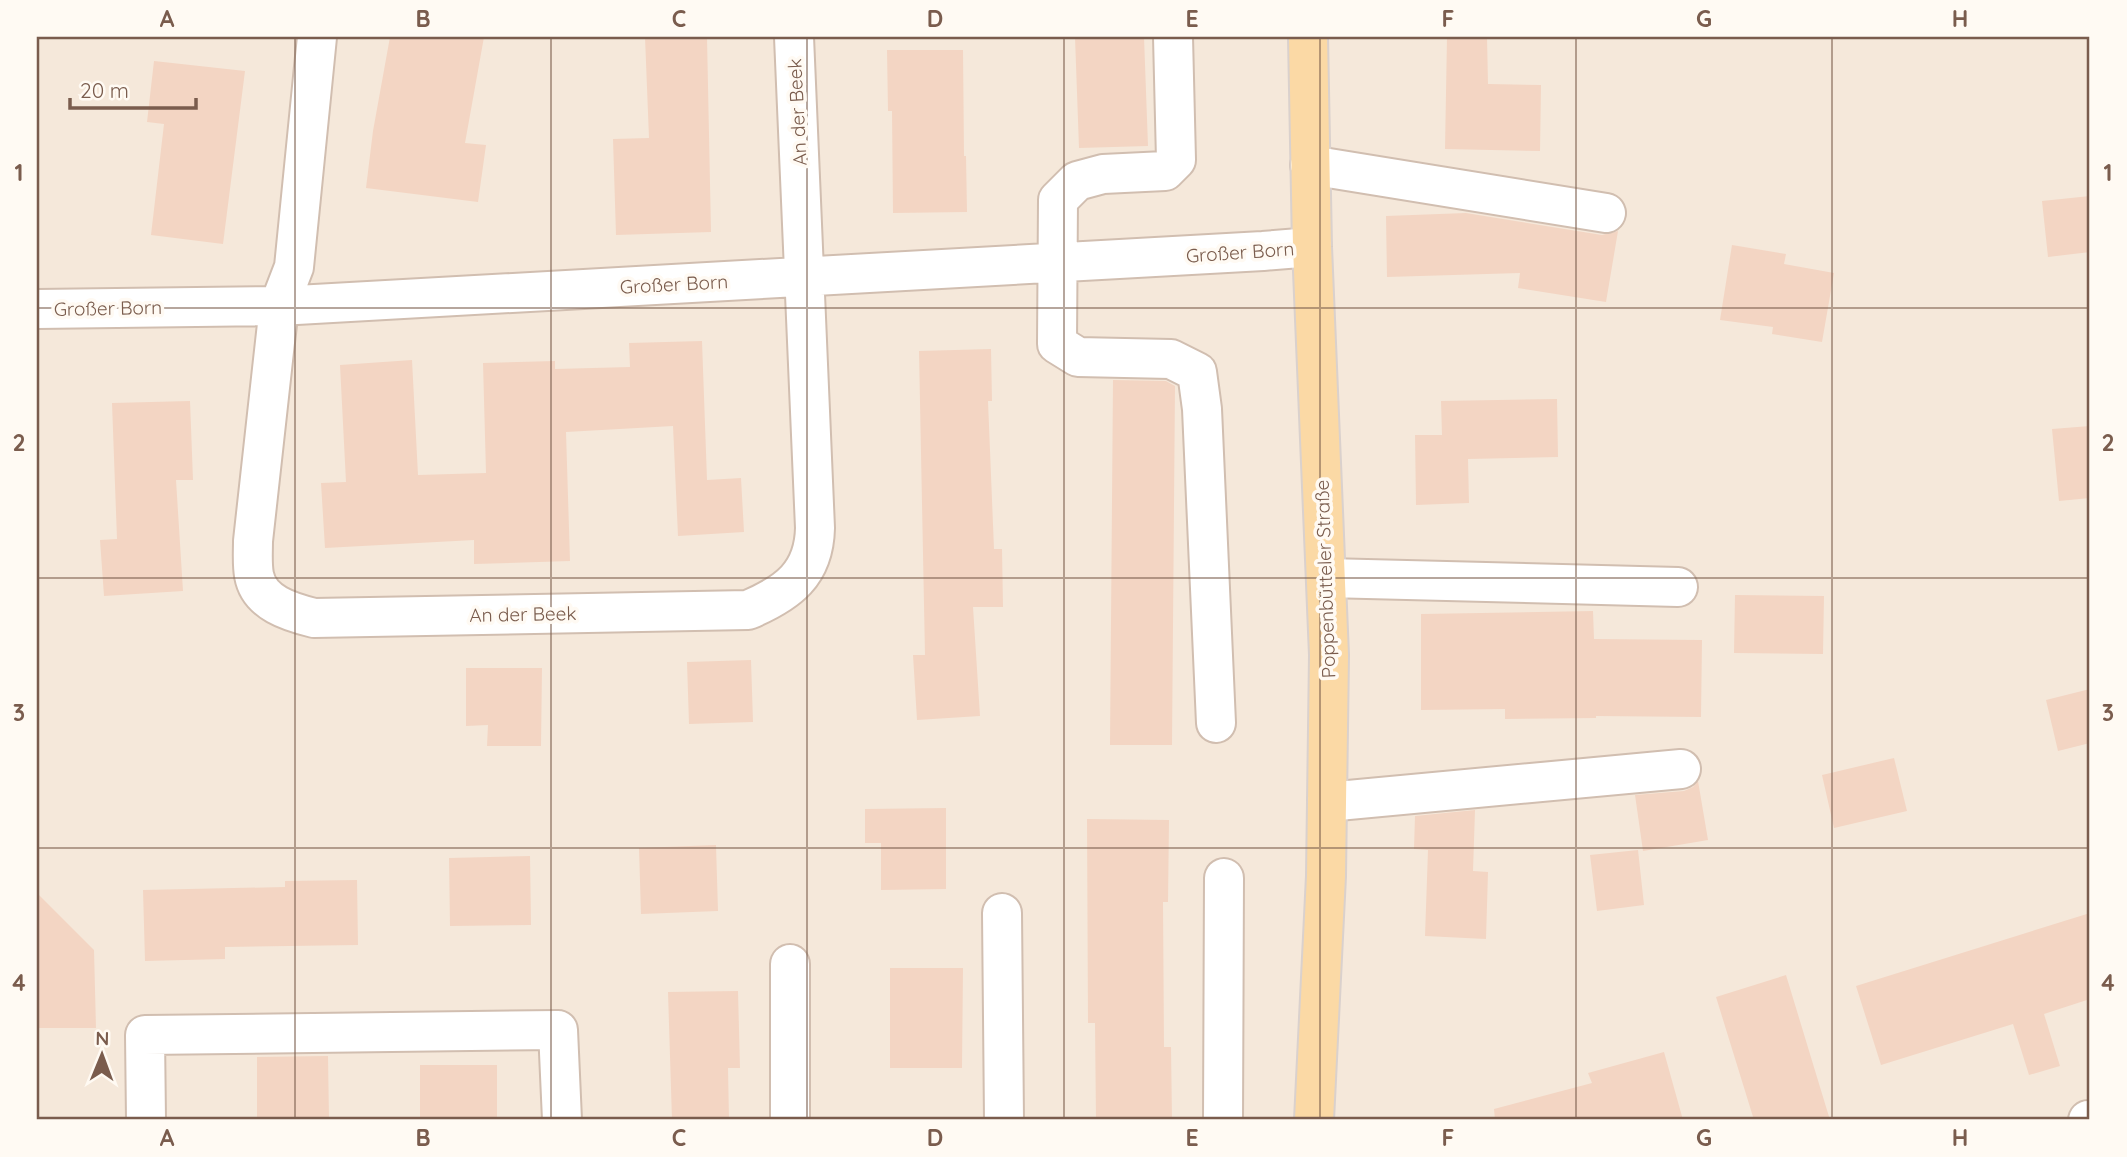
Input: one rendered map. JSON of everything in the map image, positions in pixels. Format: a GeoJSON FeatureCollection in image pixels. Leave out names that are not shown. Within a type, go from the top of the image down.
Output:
{"type":"FeatureCollection","features":[{"type":"Feature","properties":{"kind":"main road","name":"Poppenbütteler Straße"},"geometry":{"type":"LineString","coordinates":[[1308,37],[1312,247],[1329,655],[1325,889],[1314,1120]]}},
{"type":"Feature","properties":{"kind":"street","name":"An der Beek"},"geometry":{"type":"LineString","coordinates":[[317,37],[294,267],[279,306],[253,541],[254,577],[262,593],[273,603],[291,612],[314,618],[748,610],[773,600],[800,576],[811,559],[815,542],[793,37]]}},
{"type":"Feature","properties":{"kind":"street"},"geometry":{"type":"LineString","coordinates":[[1173,37],[1176,160],[1165,171],[1103,174],[1077,181],[1058,200],[1057,344],[1077,357],[1171,359],[1197,372],[1202,409],[1216,723]]}},
{"type":"Feature","properties":{"kind":"street"},"geometry":{"type":"LineString","coordinates":[[1310,165],[1606,213]]}},
{"type":"Feature","properties":{"kind":"street","name":"Großer Born"},"geometry":{"type":"LineString","coordinates":[[37,309],[279,306],[1312,247]]}},
{"type":"Feature","properties":{"kind":"street"},"geometry":{"type":"LineString","coordinates":[[1326,578],[1678,587]]}},
{"type":"Feature","properties":{"kind":"street"},"geometry":{"type":"LineString","coordinates":[[1327,802],[1681,769]]}},
{"type":"Feature","properties":{"kind":"street"},"geometry":{"type":"LineString","coordinates":[[1223,1120],[1224,878]]}},
{"type":"Feature","properties":{"kind":"street"},"geometry":{"type":"LineString","coordinates":[[1002,913],[1004,1120]]}},
{"type":"Feature","properties":{"kind":"street"},"geometry":{"type":"LineString","coordinates":[[790,964],[790,1120]]}},
{"type":"Feature","properties":{"kind":"street"},"geometry":{"type":"LineString","coordinates":[[146,1120],[145,1035],[558,1030],[562,1120]]}},
{"type":"Feature","properties":{"kind":"shaded area"},"geometry":{"type":"Polygon","coordinates":[[[37,37],[2090,37],[2090,1120],[37,1120],[37,37]]]}},
{"type":"Feature","properties":{"kind":"building"},"geometry":{"type":"Polygon","coordinates":[[[390,37],[484,37],[465,143],[486,145],[478,202],[366,188],[390,37]]]}},
{"type":"Feature","properties":{"kind":"building"},"geometry":{"type":"Polygon","coordinates":[[[645,37],[707,37],[711,232],[616,235],[613,139],[649,138],[645,37]]]}},
{"type":"Feature","properties":{"kind":"building"},"geometry":{"type":"Polygon","coordinates":[[[1075,37],[1144,37],[1148,146],[1079,148],[1075,37]]]}},
{"type":"Feature","properties":{"kind":"building"},"geometry":{"type":"Polygon","coordinates":[[[1447,37],[1487,37],[1488,84],[1541,85],[1540,151],[1445,149],[1447,37]]]}},
{"type":"Feature","properties":{"kind":"building"},"geometry":{"type":"Polygon","coordinates":[[[887,50],[963,50],[967,212],[893,213],[892,111],[888,111],[887,50]]]}},
{"type":"Feature","properties":{"kind":"building"},"geometry":{"type":"Polygon","coordinates":[[[154,61],[245,71],[223,244],[151,235],[164,124],[147,122],[154,61]]]}},
{"type":"Feature","properties":{"kind":"building"},"geometry":{"type":"Polygon","coordinates":[[[2090,196],[2090,252],[2048,257],[2042,201],[2090,196]]]}},
{"type":"Feature","properties":{"kind":"building"},"geometry":{"type":"Polygon","coordinates":[[[1466,213],[1602,235],[1618,231],[1606,302],[1518,288],[1520,273],[1387,277],[1386,216],[1466,213]]]}},
{"type":"Feature","properties":{"kind":"building"},"geometry":{"type":"Polygon","coordinates":[[[1732,245],[1786,254],[1784,264],[1834,273],[1822,342],[1772,334],[1773,327],[1720,320],[1732,245]]]}},
{"type":"Feature","properties":{"kind":"building"},"geometry":{"type":"Polygon","coordinates":[[[702,341],[707,480],[741,478],[744,532],[678,536],[673,426],[566,432],[570,561],[474,564],[474,540],[325,548],[321,483],[346,482],[340,365],[412,360],[418,475],[486,473],[483,363],[555,361],[555,369],[630,367],[629,343],[702,341]]]}},
{"type":"Feature","properties":{"kind":"building"},"geometry":{"type":"Polygon","coordinates":[[[991,349],[992,401],[988,401],[994,549],[1002,549],[1003,607],[973,607],[980,716],[917,720],[913,655],[925,655],[919,351],[991,349]]]}},
{"type":"Feature","properties":{"kind":"building"},"geometry":{"type":"Polygon","coordinates":[[[1113,380],[1166,381],[1175,386],[1172,745],[1110,745],[1113,380]]]}},
{"type":"Feature","properties":{"kind":"building"},"geometry":{"type":"Polygon","coordinates":[[[1557,399],[1558,457],[1468,459],[1469,503],[1416,505],[1415,435],[1442,435],[1441,401],[1557,399]]]}},
{"type":"Feature","properties":{"kind":"building"},"geometry":{"type":"Polygon","coordinates":[[[190,401],[193,480],[176,480],[183,591],[104,596],[100,540],[117,539],[112,403],[190,401]]]}},
{"type":"Feature","properties":{"kind":"building"},"geometry":{"type":"Polygon","coordinates":[[[2090,426],[2090,498],[2059,501],[2052,429],[2090,426]]]}},
{"type":"Feature","properties":{"kind":"building"},"geometry":{"type":"Polygon","coordinates":[[[1735,595],[1824,596],[1823,654],[1734,653],[1735,595]]]}},
{"type":"Feature","properties":{"kind":"building"},"geometry":{"type":"Polygon","coordinates":[[[1593,611],[1594,639],[1702,640],[1701,717],[1505,719],[1505,709],[1421,710],[1421,614],[1593,611]]]}},
{"type":"Feature","properties":{"kind":"building"},"geometry":{"type":"Polygon","coordinates":[[[751,660],[753,722],[689,724],[687,662],[751,660]]]}},
{"type":"Feature","properties":{"kind":"building"},"geometry":{"type":"Polygon","coordinates":[[[466,668],[542,668],[541,746],[487,746],[488,725],[466,726],[466,668]]]}},
{"type":"Feature","properties":{"kind":"building"},"geometry":{"type":"Polygon","coordinates":[[[2090,689],[2090,743],[2058,751],[2046,700],[2090,689]]]}},
{"type":"Feature","properties":{"kind":"building"},"geometry":{"type":"Polygon","coordinates":[[[1894,758],[1907,811],[1834,828],[1822,775],[1894,758]]]}},
{"type":"Feature","properties":{"kind":"building"},"geometry":{"type":"Polygon","coordinates":[[[1698,781],[1708,840],[1643,851],[1635,795],[1684,791],[1698,781]]]}},
{"type":"Feature","properties":{"kind":"building"},"geometry":{"type":"Polygon","coordinates":[[[946,808],[946,889],[881,890],[881,843],[865,843],[865,809],[946,808]]]}},
{"type":"Feature","properties":{"kind":"building"},"geometry":{"type":"Polygon","coordinates":[[[1475,810],[1473,871],[1488,872],[1486,939],[1425,936],[1428,850],[1414,849],[1415,816],[1475,810]]]}},
{"type":"Feature","properties":{"kind":"building"},"geometry":{"type":"Polygon","coordinates":[[[1087,819],[1169,820],[1168,902],[1163,902],[1164,1047],[1171,1047],[1172,1120],[1096,1120],[1095,1023],[1088,1023],[1087,819]]]}},
{"type":"Feature","properties":{"kind":"building"},"geometry":{"type":"Polygon","coordinates":[[[716,845],[718,911],[641,914],[639,848],[716,845]]]}},
{"type":"Feature","properties":{"kind":"building"},"geometry":{"type":"Polygon","coordinates":[[[1638,850],[1644,905],[1597,911],[1590,855],[1638,850]]]}},
{"type":"Feature","properties":{"kind":"building"},"geometry":{"type":"Polygon","coordinates":[[[530,856],[531,925],[450,926],[449,858],[530,856]]]}},
{"type":"Feature","properties":{"kind":"building"},"geometry":{"type":"Polygon","coordinates":[[[357,880],[358,945],[225,947],[225,959],[145,961],[143,890],[285,887],[285,881],[357,880]]]}},
{"type":"Feature","properties":{"kind":"building"},"geometry":{"type":"Polygon","coordinates":[[[37,893],[94,950],[96,1028],[37,1028],[37,893]]]}},
{"type":"Feature","properties":{"kind":"building"},"geometry":{"type":"Polygon","coordinates":[[[2090,913],[2090,999],[2044,1014],[2060,1066],[2029,1075],[2013,1024],[1881,1065],[1856,986],[2090,913]]]}},
{"type":"Feature","properties":{"kind":"building"},"geometry":{"type":"Polygon","coordinates":[[[890,968],[963,968],[962,1068],[890,1068],[890,968]]]}},
{"type":"Feature","properties":{"kind":"building"},"geometry":{"type":"Polygon","coordinates":[[[1786,975],[1830,1120],[1754,1120],[1716,997],[1786,975]]]}},
{"type":"Feature","properties":{"kind":"building"},"geometry":{"type":"Polygon","coordinates":[[[738,991],[740,1068],[728,1068],[729,1120],[672,1120],[668,992],[738,991]]]}},
{"type":"Feature","properties":{"kind":"building"},"geometry":{"type":"Polygon","coordinates":[[[1664,1052],[1683,1120],[1495,1120],[1494,1109],[1592,1083],[1588,1073],[1664,1052]]]}},
{"type":"Feature","properties":{"kind":"building"},"geometry":{"type":"Polygon","coordinates":[[[328,1056],[329,1120],[257,1120],[257,1057],[328,1056]]]}},
{"type":"Feature","properties":{"kind":"building"},"geometry":{"type":"Polygon","coordinates":[[[420,1065],[497,1065],[497,1120],[420,1120],[420,1065]]]}}]}
